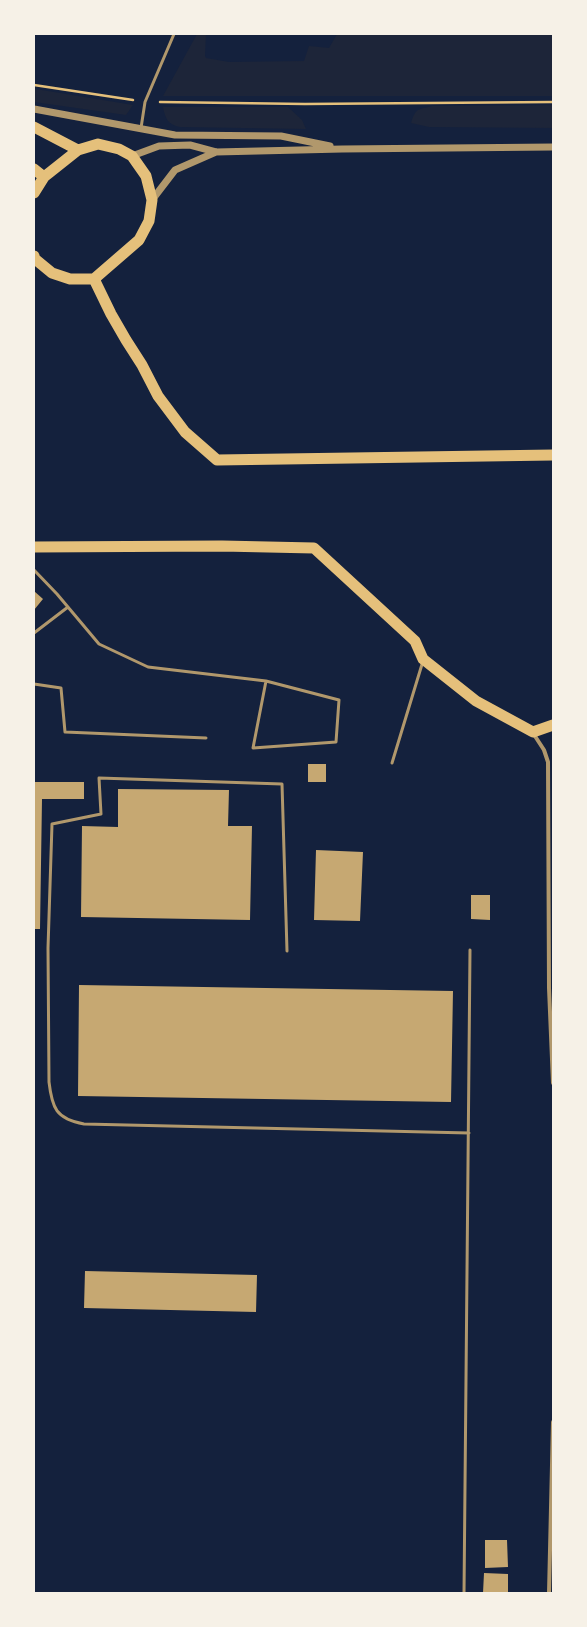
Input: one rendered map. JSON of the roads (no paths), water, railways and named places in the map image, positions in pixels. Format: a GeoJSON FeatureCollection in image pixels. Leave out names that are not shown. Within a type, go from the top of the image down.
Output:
{"type":"FeatureCollection","features":[{"type":"Feature","properties":{"kind":"highway"},"geometry":{"type":"LineString","coordinates":[[34,127],[78,150]]}},
{"type":"Feature","properties":{"kind":"highway"},"geometry":{"type":"LineString","coordinates":[[34,193],[44,177],[78,150],[98,144],[119,149],[132,156],[146,176],[152,200],[149,221],[139,240],[94,279],[70,279],[52,273],[35,259],[34,256]]}},
{"type":"Feature","properties":{"kind":"highway"},"geometry":{"type":"LineString","coordinates":[[34,170],[44,177]]}},
{"type":"Feature","properties":{"kind":"highway"},"geometry":{"type":"LineString","coordinates":[[94,279],[111,314],[142,365],[158,396],[185,432],[217,460],[553,455]]}},
{"type":"Feature","properties":{"kind":"highway"},"geometry":{"type":"LineString","coordinates":[[34,547],[222,546],[314,548],[415,641],[423,659],[476,701],[533,732],[553,725]]}},
{"type":"Feature","properties":{"kind":"street"},"geometry":{"type":"LineString","coordinates":[[34,109],[175,135],[281,136],[342,149]]}},
{"type":"Feature","properties":{"kind":"street"},"geometry":{"type":"LineString","coordinates":[[132,156],[159,146],[190,144],[216,152],[553,147]]}},
{"type":"Feature","properties":{"kind":"street"},"geometry":{"type":"LineString","coordinates":[[152,200],[175,170],[216,152]]}},
{"type":"Feature","properties":{"kind":"street"},"geometry":{"type":"LineString","coordinates":[[533,732],[544,750],[548,762],[549,988],[553,1083]]}},
{"type":"Feature","properties":{"kind":"street"},"geometry":{"type":"LineString","coordinates":[[549,1593],[553,1422]]}},
{"type":"Feature","properties":{"kind":"lane"},"geometry":{"type":"LineString","coordinates":[[141,128],[145,102],[174,34]]}},
{"type":"Feature","properties":{"kind":"lane"},"geometry":{"type":"LineString","coordinates":[[34,570],[99,644],[148,666],[266,681],[339,700],[336,742],[253,748],[266,681]]}},
{"type":"Feature","properties":{"kind":"lane"},"geometry":{"type":"LineString","coordinates":[[34,633],[68,607]]}},
{"type":"Feature","properties":{"kind":"lane"},"geometry":{"type":"LineString","coordinates":[[392,763],[423,659]]}},
{"type":"Feature","properties":{"kind":"lane"},"geometry":{"type":"LineString","coordinates":[[34,684],[61,688],[65,732],[206,738]]}},
{"type":"Feature","properties":{"kind":"lane"},"geometry":{"type":"LineString","coordinates":[[287,951],[282,784],[99,778],[101,814],[52,824],[48,948],[49,1082],[51,1098],[58,1112],[69,1121],[84,1124],[469,1133]]}},
{"type":"Feature","properties":{"kind":"lane"},"geometry":{"type":"LineString","coordinates":[[464,1593],[470,950]]}}]}
